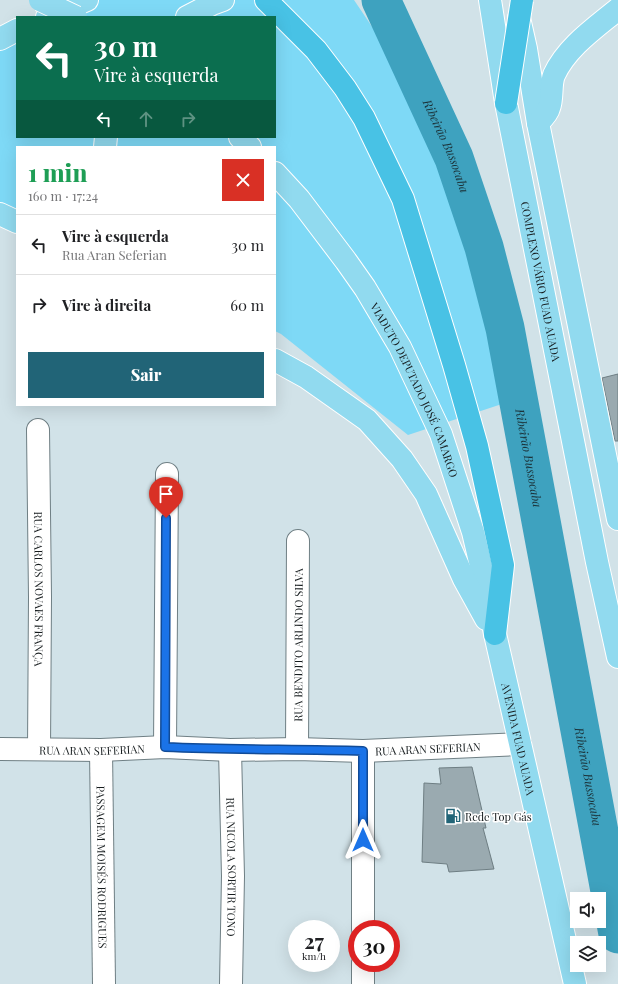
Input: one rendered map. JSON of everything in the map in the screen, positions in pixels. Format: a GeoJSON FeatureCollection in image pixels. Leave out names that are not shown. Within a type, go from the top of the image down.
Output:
{"type":"FeatureCollection","features":[{"type":"Feature","properties":{"kind":"highway"},"geometry":{"type":"LineString","coordinates":[[266,0],[316,50],[345,88],[364,118],[403,199],[454,365],[477,446],[503,564],[495,634]]}},
{"type":"Feature","properties":{"kind":"highway"},"geometry":{"type":"LineString","coordinates":[[506,103],[522,0]]}},
{"type":"Feature","properties":{"kind":"main road"},"geometry":{"type":"LineString","coordinates":[[40,0],[74,16]]}},
{"type":"Feature","properties":{"kind":"main road"},"geometry":{"type":"LineString","coordinates":[[49,16],[87,0]]}},
{"type":"Feature","properties":{"kind":"main road"},"geometry":{"type":"LineString","coordinates":[[189,16],[223,0]]}},
{"type":"Feature","properties":{"kind":"main road","name":"COMPLEXO VÁRIO FUAD AUADA"},"geometry":{"type":"LineString","coordinates":[[490,0],[506,103],[597,562],[618,657]]}},
{"type":"Feature","properties":{"kind":"main road"},"geometry":{"type":"LineString","coordinates":[[514,0],[526,49],[538,123],[618,519]]}},
{"type":"Feature","properties":{"kind":"main road"},"geometry":{"type":"LineString","coordinates":[[538,123],[549,109],[553,76],[562,61],[590,32],[618,9]]}},
{"type":"Feature","properties":{"kind":"main road"},"geometry":{"type":"LineString","coordinates":[[0,39],[16,31]]}},
{"type":"Feature","properties":{"kind":"main road"},"geometry":{"type":"LineString","coordinates":[[241,138],[249,146]]}},
{"type":"Feature","properties":{"kind":"main road","name":"VIADUTO DEPUTADO JOSÉ CAMARGO"},"geometry":{"type":"LineString","coordinates":[[276,175],[299,199],[346,261],[365,288],[400,347],[441,434],[473,532],[486,586],[495,634]]}},
{"type":"Feature","properties":{"kind":"main road"},"geometry":{"type":"LineString","coordinates":[[0,214],[16,222]]}},
{"type":"Feature","properties":{"kind":"main road"},"geometry":{"type":"LineString","coordinates":[[276,361],[306,377],[367,420],[402,459],[426,494],[464,579],[495,634]]}},
{"type":"Feature","properties":{"kind":"main road","name":"AVENIDA FUAD AUADA"},"geometry":{"type":"LineString","coordinates":[[495,634],[575,984]]}},
{"type":"Feature","properties":{"kind":"street","name":"RUA CARLOS NOVAES FRANÇA"},"geometry":{"type":"LineString","coordinates":[[38,430],[40,597],[39,749]]}},
{"type":"Feature","properties":{"kind":"street"},"geometry":{"type":"LineString","coordinates":[[165,747],[167,474]]}},
{"type":"Feature","properties":{"kind":"street","name":"RUA BENDITO ARLINDO SILVA"},"geometry":{"type":"LineString","coordinates":[[297,749],[298,541]]}},
{"type":"Feature","properties":{"kind":"street","name":"RUA ARAN SEFERIAN"},"geometry":{"type":"LineString","coordinates":[[0,749],[101,750],[165,747],[230,750],[297,749],[363,751],[520,744]]}},
{"type":"Feature","properties":{"kind":"street","name":"PASSAGEM MOISÉS RODRIGUES"},"geometry":{"type":"LineString","coordinates":[[101,750],[104,984]]}},
{"type":"Feature","properties":{"kind":"street","name":"RUA NICOLA SORTIR TONO"},"geometry":{"type":"LineString","coordinates":[[230,750],[233,876],[231,984]]}},
{"type":"Feature","properties":{"kind":"street"},"geometry":{"type":"LineString","coordinates":[[363,751],[363,920]]}},
{"type":"Feature","properties":{"kind":"street"},"geometry":{"type":"LineString","coordinates":[[363,972],[363,984]]}},
{"type":"Feature","properties":{"kind":"shaded area"},"geometry":{"type":"Polygon","coordinates":[[[87,0],[354,0],[414,89],[476,254],[508,402],[408,435],[276,332],[276,146],[16,146],[16,222],[0,214],[0,39],[16,31],[16,138],[276,138],[276,16],[49,16],[87,0]]]}},
{"type":"Feature","properties":{"kind":"building"},"geometry":{"type":"Polygon","coordinates":[[[618,374],[618,441],[615,441],[602,378],[618,374]]]}},
{"type":"Feature","properties":{"kind":"building","name":"Rede Top Gás"},"geometry":{"type":"Polygon","coordinates":[[[472,767],[486,828],[483,828],[494,869],[449,872],[447,864],[422,862],[424,783],[441,784],[439,768],[472,767]]]}},
{"type":"Feature","properties":{"kind":"waterway","name":"Ribeirão Bussocaba"},"geometry":{"type":"LineString","coordinates":[[381,0],[454,158],[484,247],[505,328],[618,934]]}},
{"type":"Feature","properties":{"kind":"place","name":"Rede Top Gás"},"geometry":{"type":"Point","coordinates":[453,816]}},
{"type":"Feature","properties":{"kind":"route"},"geometry":{"type":"LineString","coordinates":[[166,518],[165,747],[230,750],[297,749],[363,751],[363,840]]}}]}
